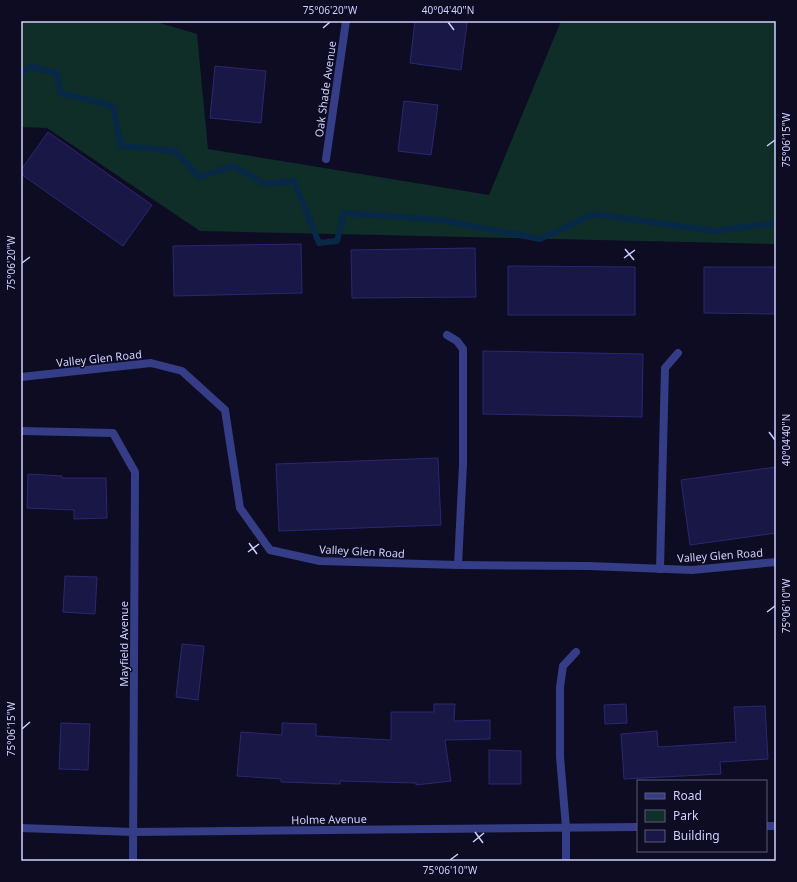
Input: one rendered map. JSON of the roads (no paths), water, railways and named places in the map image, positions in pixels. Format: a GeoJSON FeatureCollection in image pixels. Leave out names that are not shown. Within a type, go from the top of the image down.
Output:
{"type":"FeatureCollection","features":[{"type":"Feature","properties":{"kind":"street","name":"Oak Shade Avenue"},"geometry":{"type":"LineString","coordinates":[[326,159],[346,21]]}},
{"type":"Feature","properties":{"kind":"street"},"geometry":{"type":"LineString","coordinates":[[447,335],[457,341],[463,348],[463,464],[458,565]]}},
{"type":"Feature","properties":{"kind":"street"},"geometry":{"type":"LineString","coordinates":[[660,569],[665,368],[678,353]]}},
{"type":"Feature","properties":{"kind":"street","name":"Valley Glen Road"},"geometry":{"type":"LineString","coordinates":[[21,377],[151,363],[182,370],[225,410],[240,508],[270,550],[320,561],[458,565],[692,570],[776,562]]}},
{"type":"Feature","properties":{"kind":"street","name":"Mayfield Avenue"},"geometry":{"type":"LineString","coordinates":[[21,431],[113,433],[135,472],[133,861]]}},
{"type":"Feature","properties":{"kind":"street"},"geometry":{"type":"LineString","coordinates":[[566,861],[566,827],[560,757],[560,687],[563,666],[576,652]]}},
{"type":"Feature","properties":{"kind":"street","name":"Holme Avenue"},"geometry":{"type":"LineString","coordinates":[[21,828],[134,832],[637,827]]}},
{"type":"Feature","properties":{"kind":"waterway"},"geometry":{"type":"LineString","coordinates":[[21,73],[31,67],[57,73],[60,93],[113,106],[121,146],[175,151],[199,177],[233,166],[265,184],[294,181],[319,243],[337,241],[344,213],[441,220],[540,239],[594,214],[714,231],[776,223]]}}]}
